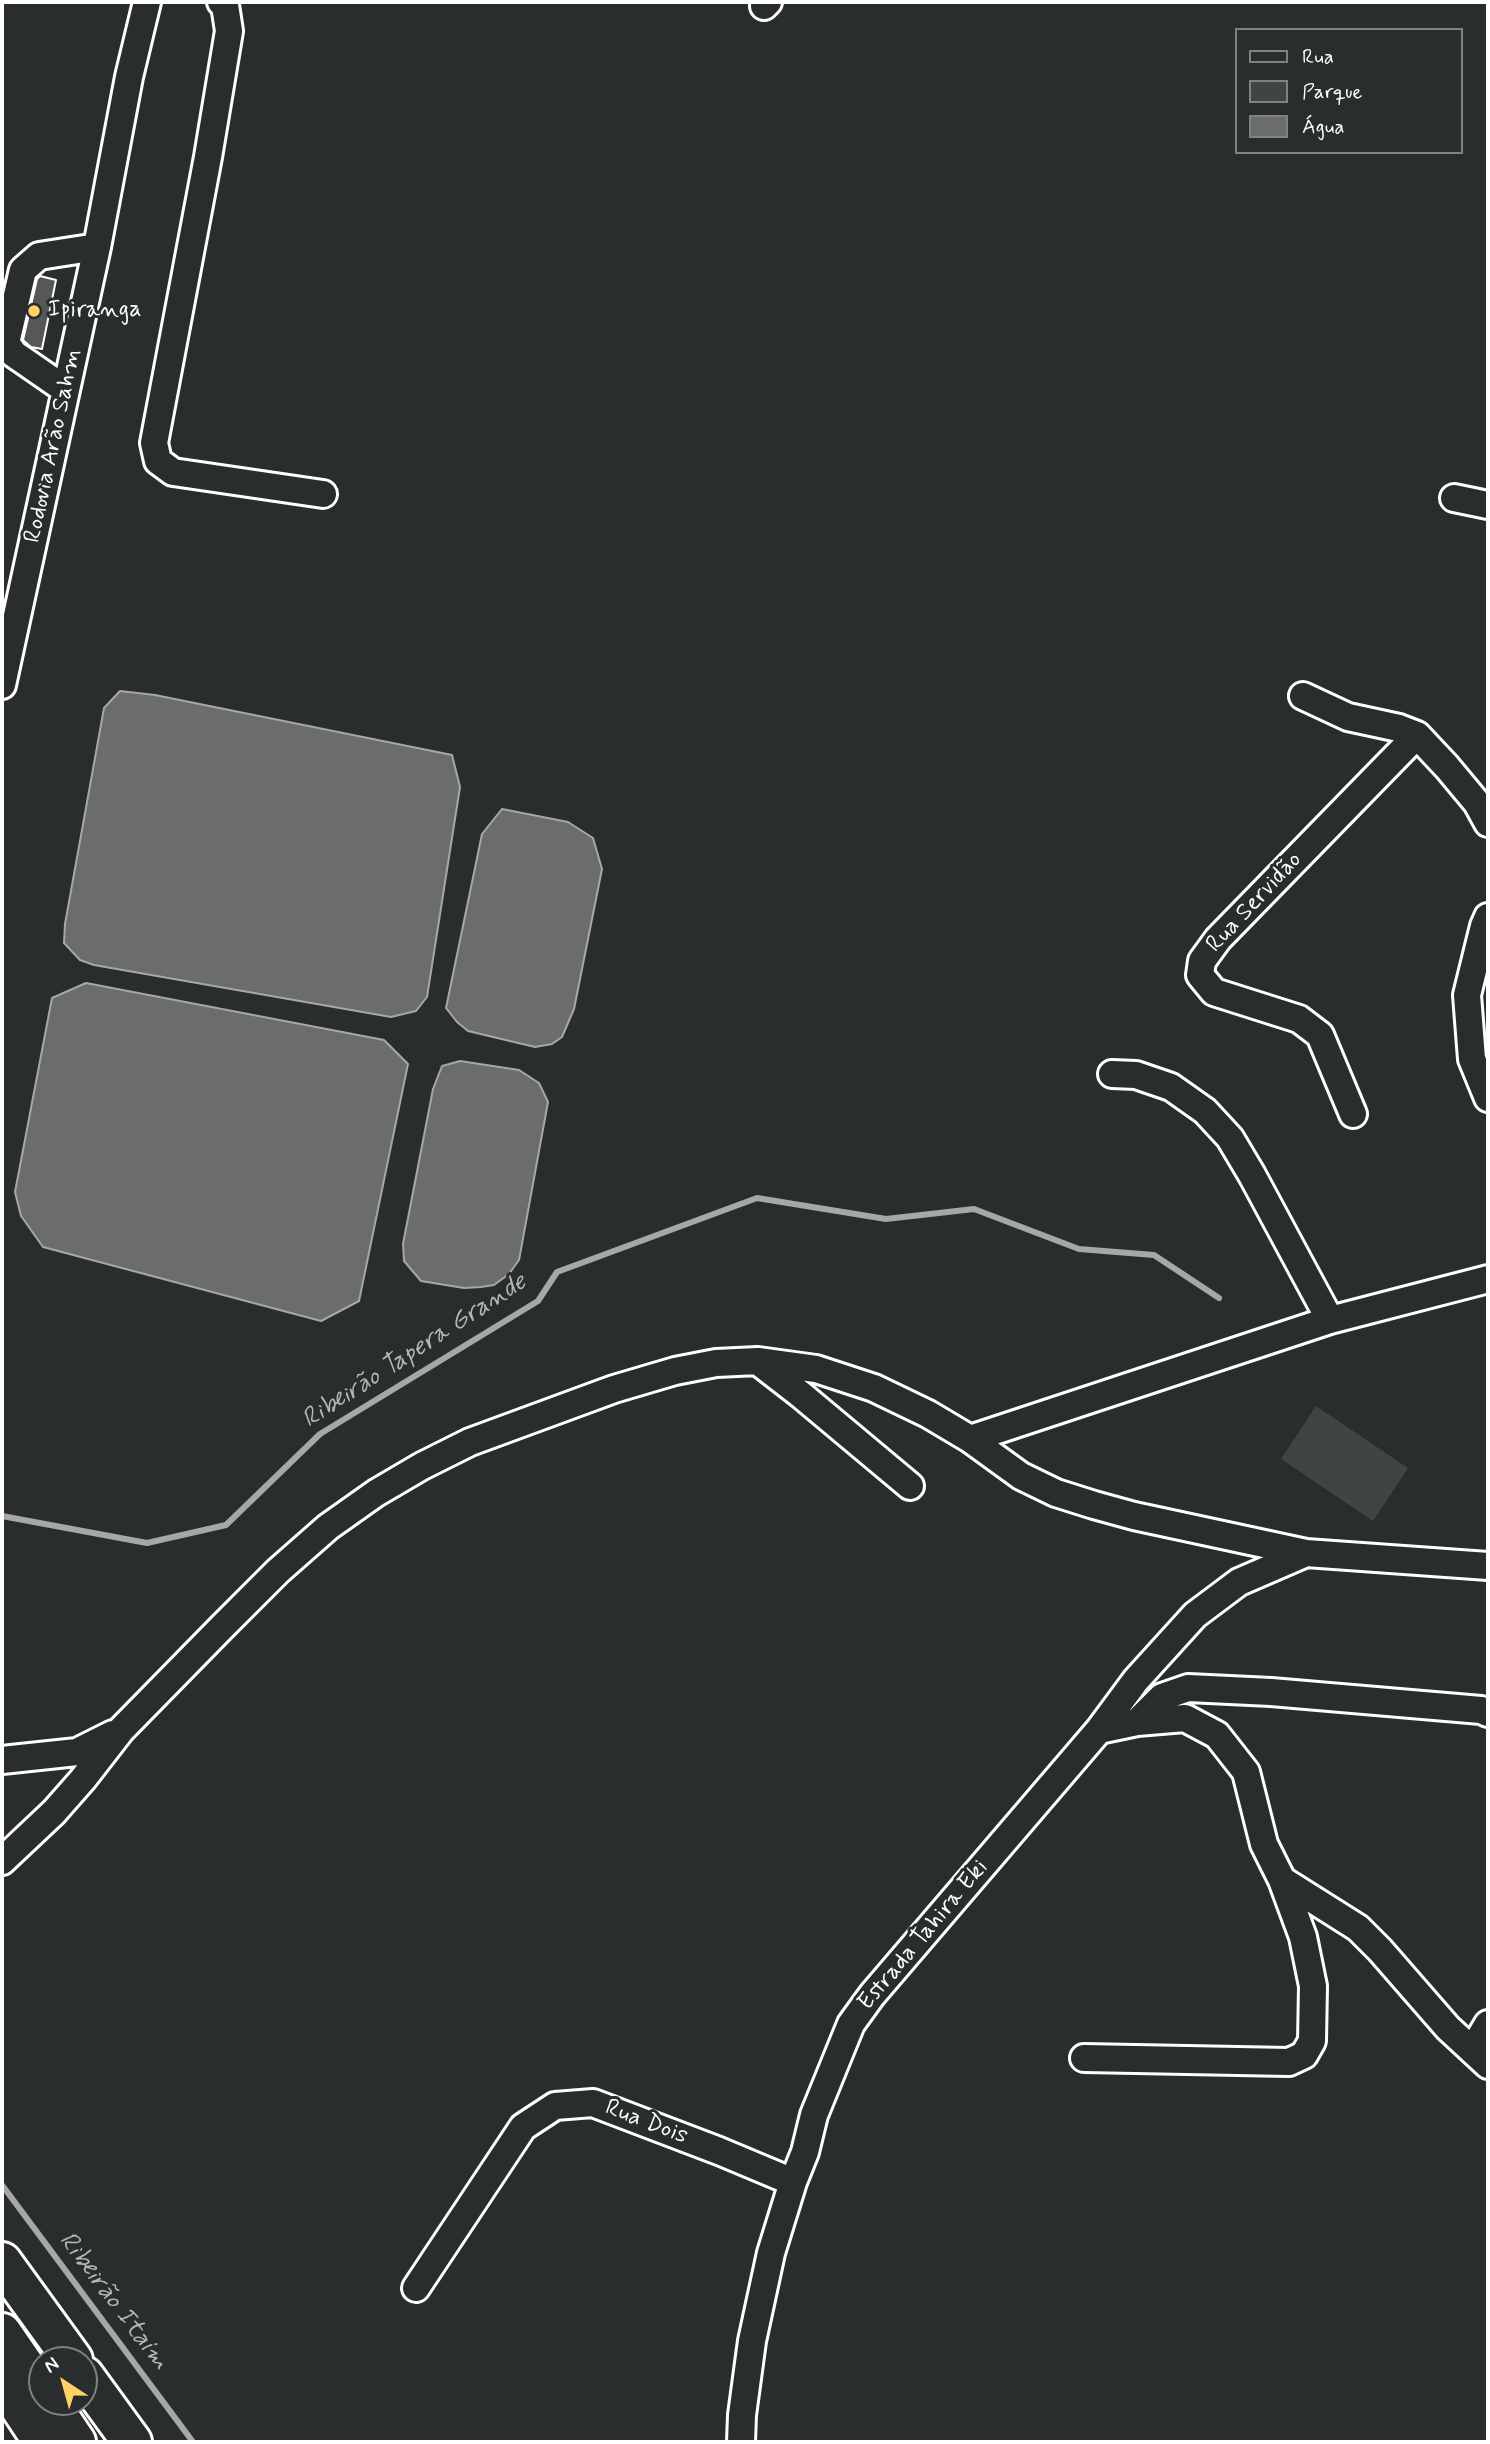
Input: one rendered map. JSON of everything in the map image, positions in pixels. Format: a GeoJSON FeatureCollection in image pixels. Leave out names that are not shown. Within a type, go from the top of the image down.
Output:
{"type":"FeatureCollection","features":[{"type":"Feature","properties":{"kind":"highway"},"geometry":{"type":"LineString","coordinates":[[2,2262],[63,2346]]}},
{"type":"Feature","properties":{"kind":"highway"},"geometry":{"type":"LineString","coordinates":[[2,2333],[28,2371]]}},
{"type":"Feature","properties":{"kind":"highway"},"geometry":{"type":"LineString","coordinates":[[2,2380],[43,2442]]}},
{"type":"Feature","properties":{"kind":"highway"},"geometry":{"type":"LineString","coordinates":[[98,2395],[132,2442]]}},
{"type":"Feature","properties":{"kind":"highway"},"geometry":{"type":"LineString","coordinates":[[58,2416],[76,2442]]}},
{"type":"Feature","properties":{"kind":"street","name":"Rodovia Arão Sahm"},"geometry":{"type":"LineString","coordinates":[[2,685],[147,2]]}},
{"type":"Feature","properties":{"kind":"street"},"geometry":{"type":"LineString","coordinates":[[221,2],[225,5],[229,31],[154,443],[158,461],[173,472],[323,494]]}},
{"type":"Feature","properties":{"kind":"street"},"geometry":{"type":"LineString","coordinates":[[66,390],[14,354],[6,343],[23,270],[39,256],[97,247]]}},
{"type":"Feature","properties":{"kind":"street"},"geometry":{"type":"LineString","coordinates":[[1454,498],[1488,505]]}},
{"type":"Feature","properties":{"kind":"street"},"geometry":{"type":"LineString","coordinates":[[1303,696],[1348,718],[1399,728],[1417,735],[1477,803],[1488,823]]}},
{"type":"Feature","properties":{"kind":"street","name":"Rua Servidão"},"geometry":{"type":"LineString","coordinates":[[1353,1114],[1320,1035],[1300,1019],[1214,992],[1200,975],[1202,961],[1218,939],[1417,735]]}},
{"type":"Feature","properties":{"kind":"street"},"geometry":{"type":"LineString","coordinates":[[1488,917],[1467,995],[1472,1059],[1488,1097]]}},
{"type":"Feature","properties":{"kind":"street"},"geometry":{"type":"LineString","coordinates":[[1112,1074],[1136,1075],[1171,1087],[1205,1111],[1230,1138],[1330,1320]]}},
{"type":"Feature","properties":{"kind":"street"},"geometry":{"type":"LineString","coordinates":[[970,1439],[1330,1320],[1488,1279]]}},
{"type":"Feature","properties":{"kind":"street"},"geometry":{"type":"LineString","coordinates":[[758,1361],[910,1486]]}},
{"type":"Feature","properties":{"kind":"street"},"geometry":{"type":"LineString","coordinates":[[2,1861],[54,1812],[121,1730],[269,1580],[328,1527],[376,1493],[470,1442],[614,1389],[675,1371],[716,1363],[758,1361],[816,1369],[874,1388],[928,1414],[970,1439],[1021,1476],[1056,1493],[1134,1516],[1306,1553],[1488,1566]]}},
{"type":"Feature","properties":{"kind":"street","name":"Estrada Tahira Eki"},"geometry":{"type":"LineString","coordinates":[[741,2442],[741,2415],[752,2341],[771,2253],[823,2092],[851,2024],[872,1994],[1099,1730],[1136,1679],[1195,1615],[1239,1582],[1306,1553]]}},
{"type":"Feature","properties":{"kind":"street"},"geometry":{"type":"LineString","coordinates":[[1137,1722],[1163,1697],[1188,1688],[1271,1692],[1481,1710],[1488,1713]]}},
{"type":"Feature","properties":{"kind":"street"},"geometry":{"type":"LineString","coordinates":[[1084,2058],[1289,2062],[1304,2055],[1312,2041],[1313,1986],[1303,1937],[1282,1880],[1264,1844],[1246,1772],[1217,1735],[1185,1718],[1137,1722],[1099,1730]]}},
{"type":"Feature","properties":{"kind":"street"},"geometry":{"type":"LineString","coordinates":[[2,1760],[77,1752],[121,1730]]}},
{"type":"Feature","properties":{"kind":"street"},"geometry":{"type":"LineString","coordinates":[[1282,1880],[1357,1928],[1380,1950],[1448,2028],[1481,2057],[1488,2024]]}},
{"type":"Feature","properties":{"kind":"street","name":"Rua Dois"},"geometry":{"type":"LineString","coordinates":[[416,2288],[523,2127],[555,2106],[593,2103],[793,2182]]}},
{"type":"Feature","properties":{"kind":"green space"},"geometry":{"type":"Polygon","coordinates":[[[1316,1406],[1408,1468],[1373,1521],[1281,1459],[1316,1406]]]}},
{"type":"Feature","properties":{"kind":"water"},"geometry":{"type":"Polygon","coordinates":[[[120,691],[155,695],[452,755],[460,787],[427,997],[416,1011],[391,1017],[94,965],[80,960],[64,943],[65,924],[104,708],[120,691]]]}},
{"type":"Feature","properties":{"kind":"water"},"geometry":{"type":"Polygon","coordinates":[[[502,809],[568,822],[593,838],[602,869],[574,1009],[562,1037],[552,1044],[535,1047],[468,1031],[446,1008],[482,834],[502,809]]]}},
{"type":"Feature","properties":{"kind":"water"},"geometry":{"type":"Polygon","coordinates":[[[86,983],[384,1040],[408,1064],[359,1301],[321,1321],[43,1247],[21,1216],[15,1192],[52,998],[86,983]]]}},
{"type":"Feature","properties":{"kind":"water"},"geometry":{"type":"Polygon","coordinates":[[[460,1061],[519,1070],[539,1083],[548,1102],[519,1260],[509,1274],[494,1285],[464,1288],[421,1281],[404,1261],[403,1244],[433,1089],[442,1066],[460,1061]]]}},
{"type":"Feature","properties":{"kind":"building","name":"Ipiranga"},"geometry":{"type":"Polygon","coordinates":[[[40,276],[56,280],[42,349],[31,347],[23,340],[37,279],[40,276]]]}},
{"type":"Feature","properties":{"kind":"waterway","name":"Ribeirão Tapera Grande"},"geometry":{"type":"LineString","coordinates":[[2,1516],[147,1543],[226,1525],[320,1434],[538,1301],[557,1272],[757,1198],[886,1219],[974,1209],[1079,1249],[1154,1255],[1219,1298]]}},
{"type":"Feature","properties":{"kind":"waterway","name":"Ribeirão Itaim"},"geometry":{"type":"LineString","coordinates":[[2,2185],[193,2442]]}},
{"type":"Feature","properties":{"kind":"place","name":"Ipiranga"},"geometry":{"type":"Point","coordinates":[34,311]}}]}
